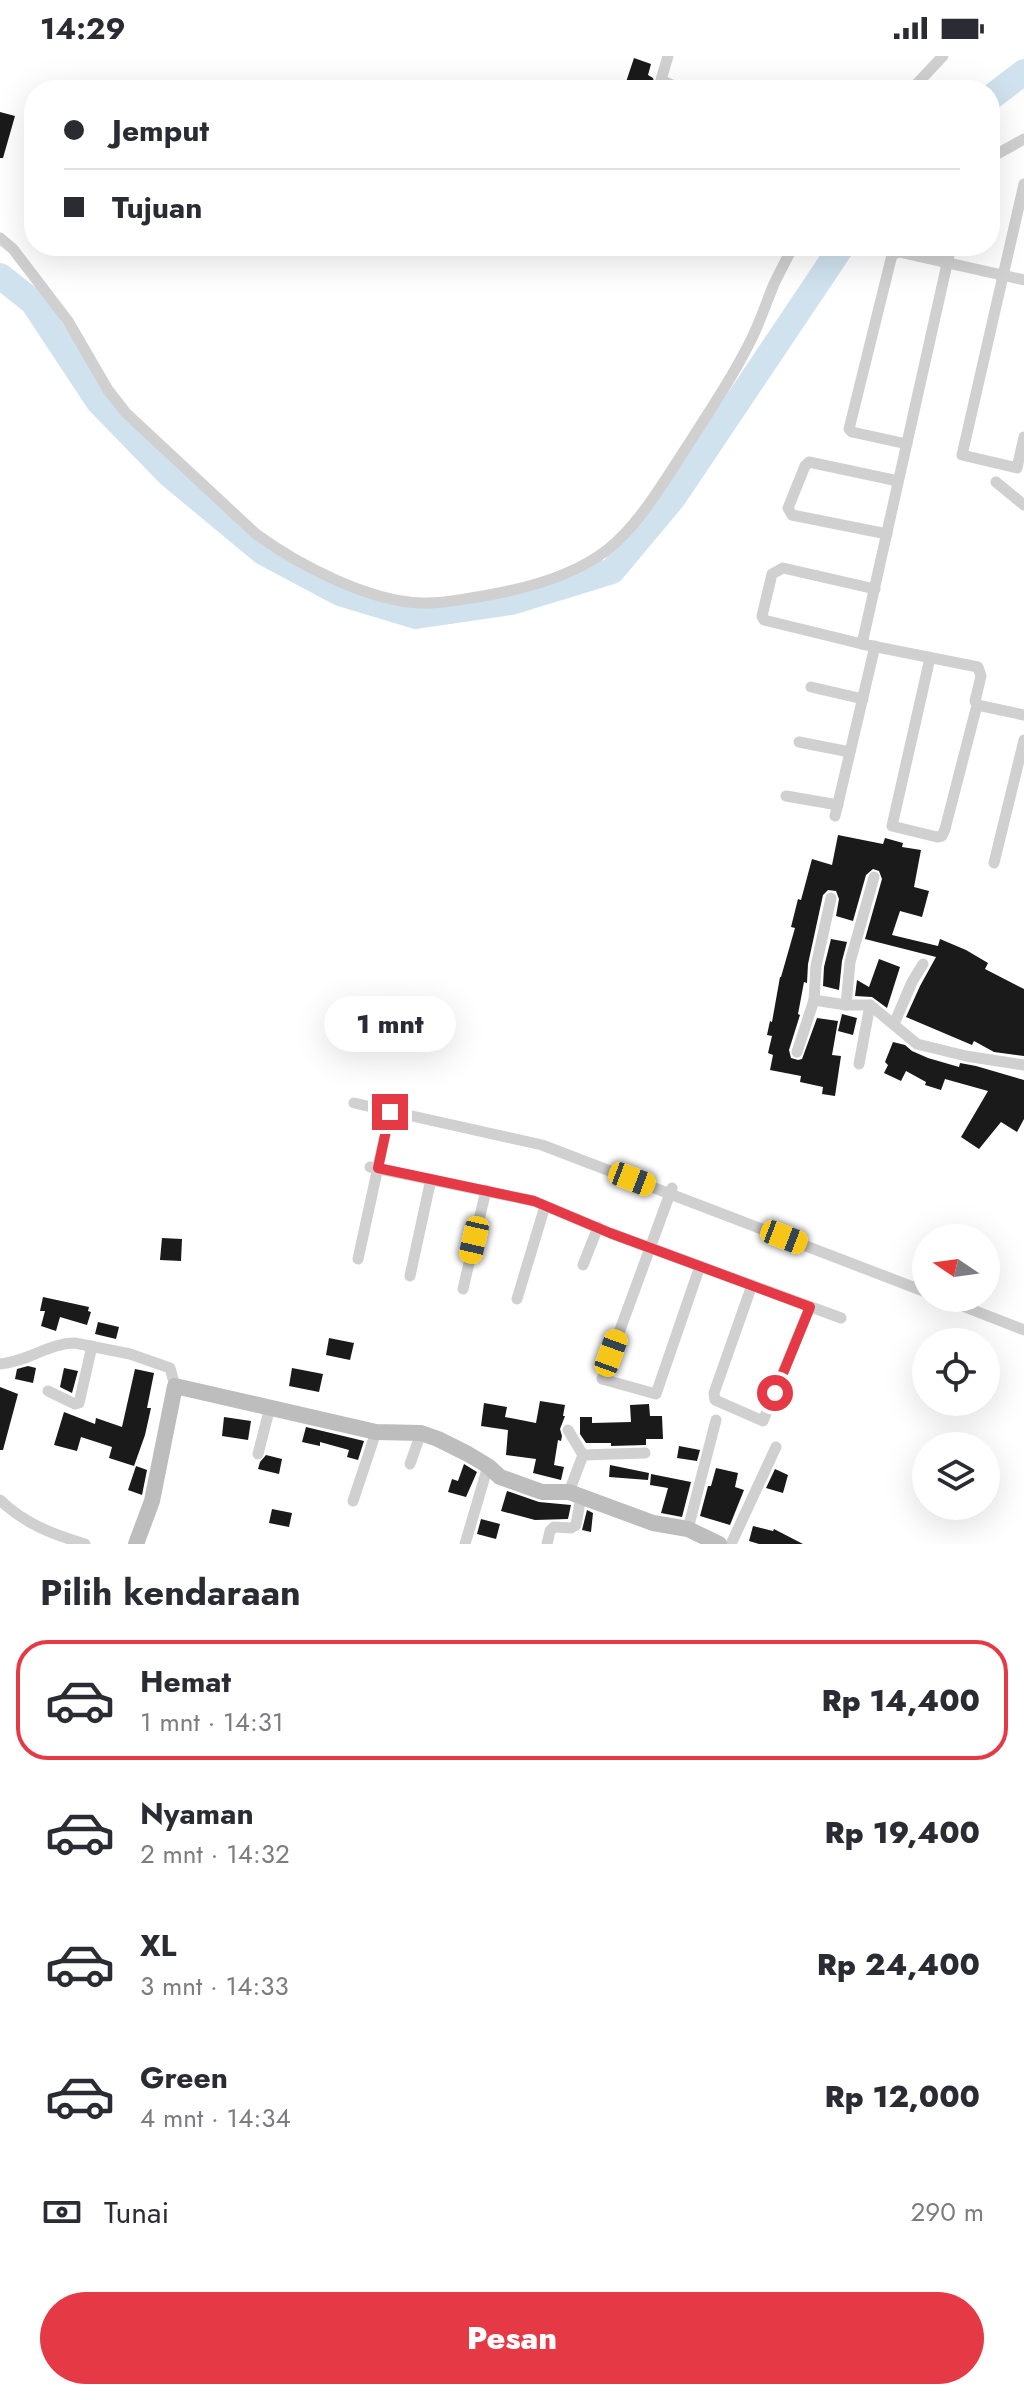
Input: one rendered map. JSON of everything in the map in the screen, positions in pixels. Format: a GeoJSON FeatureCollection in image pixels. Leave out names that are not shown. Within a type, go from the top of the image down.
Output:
{"type":"FeatureCollection","features":[{"type":"Feature","properties":{"kind":"street"},"geometry":{"type":"LineString","coordinates":[[661,80],[668,56]]}},
{"type":"Feature","properties":{"kind":"street"},"geometry":{"type":"LineString","coordinates":[[920,80],[943,56]]}},
{"type":"Feature","properties":{"kind":"street"},"geometry":{"type":"LineString","coordinates":[[1000,152],[1024,139]]}},
{"type":"Feature","properties":{"kind":"street"},"geometry":{"type":"LineString","coordinates":[[1024,184],[962,455],[1017,468],[1024,437]]}},
{"type":"Feature","properties":{"kind":"street"},"geometry":{"type":"LineString","coordinates":[[0,238],[13,249],[68,321],[108,390],[126,413],[256,534],[347,585],[398,601],[422,603],[442,603],[520,589],[577,569],[622,537],[658,491],[725,388],[752,337],[788,256]]}},
{"type":"Feature","properties":{"kind":"street"},"geometry":{"type":"LineString","coordinates":[[892,256],[849,429],[907,444]]}},
{"type":"Feature","properties":{"kind":"street"},"geometry":{"type":"LineString","coordinates":[[916,256],[1024,280]]}},
{"type":"Feature","properties":{"kind":"street"},"geometry":{"type":"LineString","coordinates":[[862,644],[949,256]]}},
{"type":"Feature","properties":{"kind":"street"},"geometry":{"type":"LineString","coordinates":[[887,534],[792,515],[788,508],[809,462],[898,481]]}},
{"type":"Feature","properties":{"kind":"street"},"geometry":{"type":"LineString","coordinates":[[996,482],[1024,505]]}},
{"type":"Feature","properties":{"kind":"street"},"geometry":{"type":"LineString","coordinates":[[875,589],[783,568],[772,574],[762,616],[764,620],[862,644],[978,667],[981,676],[975,701],[977,705],[945,829],[942,836],[937,837],[892,826],[930,658]]}},
{"type":"Feature","properties":{"kind":"street"},"geometry":{"type":"LineString","coordinates":[[786,796],[836,811],[875,646]]}},
{"type":"Feature","properties":{"kind":"street"},"geometry":{"type":"LineString","coordinates":[[811,687],[863,699]]}},
{"type":"Feature","properties":{"kind":"street"},"geometry":{"type":"LineString","coordinates":[[977,705],[1024,715]]}},
{"type":"Feature","properties":{"kind":"street"},"geometry":{"type":"LineString","coordinates":[[994,863],[1024,740]]}},
{"type":"Feature","properties":{"kind":"street"},"geometry":{"type":"LineString","coordinates":[[799,742],[850,752]]}},
{"type":"Feature","properties":{"kind":"street"},"geometry":{"type":"LineString","coordinates":[[846,1005],[850,962],[874,877]]}},
{"type":"Feature","properties":{"kind":"street"},"geometry":{"type":"LineString","coordinates":[[797,1052],[814,1000],[816,966],[831,898]]}},
{"type":"Feature","properties":{"kind":"street"},"geometry":{"type":"LineString","coordinates":[[894,1024],[923,964]]}},
{"type":"Feature","properties":{"kind":"street"},"geometry":{"type":"LineString","coordinates":[[814,1000],[870,1005],[917,1044],[1024,1065]]}},
{"type":"Feature","properties":{"kind":"street"},"geometry":{"type":"LineString","coordinates":[[859,1064],[870,1005]]}},
{"type":"Feature","properties":{"kind":"street"},"geometry":{"type":"LineString","coordinates":[[354,1103],[542,1145],[671,1191],[912,1286]]}},
{"type":"Feature","properties":{"kind":"street"},"geometry":{"type":"LineString","coordinates":[[358,1259],[374,1167],[390,1112]]}},
{"type":"Feature","properties":{"kind":"street"},"geometry":{"type":"LineString","coordinates":[[374,1167],[486,1190],[545,1206],[841,1318]]}},
{"type":"Feature","properties":{"kind":"street"},"geometry":{"type":"LineString","coordinates":[[410,1276],[431,1179]]}},
{"type":"Feature","properties":{"kind":"street"},"geometry":{"type":"LineString","coordinates":[[463,1289],[486,1190]]}},
{"type":"Feature","properties":{"kind":"street"},"geometry":{"type":"LineString","coordinates":[[671,1191],[602,1379],[656,1394],[700,1266]]}},
{"type":"Feature","properties":{"kind":"street"},"geometry":{"type":"LineString","coordinates":[[517,1299],[545,1206]]}},
{"type":"Feature","properties":{"kind":"street"},"geometry":{"type":"LineString","coordinates":[[583,1265],[598,1227]]}},
{"type":"Feature","properties":{"kind":"street"},"geometry":{"type":"LineString","coordinates":[[752,1285],[714,1393],[715,1400],[763,1421],[810,1307]]}},
{"type":"Feature","properties":{"kind":"street"},"geometry":{"type":"LineString","coordinates":[[978,1312],[1024,1330]]}},
{"type":"Feature","properties":{"kind":"street"},"geometry":{"type":"LineString","coordinates":[[0,1364],[21,1360],[66,1343],[130,1354],[170,1368],[175,1386],[152,1501],[136,1544]]}},
{"type":"Feature","properties":{"kind":"street"},"geometry":{"type":"LineString","coordinates":[[48,1391],[79,1403],[92,1346]]}},
{"type":"Feature","properties":{"kind":"street"},"geometry":{"type":"LineString","coordinates":[[175,1386],[376,1432],[421,1433],[488,1466],[500,1477],[532,1489],[575,1494],[653,1523],[688,1529],[719,1544]]}},
{"type":"Feature","properties":{"kind":"street"},"geometry":{"type":"LineString","coordinates":[[258,1454],[270,1407]]}},
{"type":"Feature","properties":{"kind":"street"},"geometry":{"type":"LineString","coordinates":[[688,1529],[716,1420]]}},
{"type":"Feature","properties":{"kind":"street"},"geometry":{"type":"LineString","coordinates":[[547,1544],[554,1527],[574,1528],[576,1525],[575,1494],[583,1455],[568,1430]]}},
{"type":"Feature","properties":{"kind":"street"},"geometry":{"type":"LineString","coordinates":[[353,1501],[376,1432]]}},
{"type":"Feature","properties":{"kind":"street"},"geometry":{"type":"LineString","coordinates":[[410,1464],[421,1433]]}},
{"type":"Feature","properties":{"kind":"street"},"geometry":{"type":"LineString","coordinates":[[731,1544],[776,1447]]}},
{"type":"Feature","properties":{"kind":"street"},"geometry":{"type":"LineString","coordinates":[[583,1455],[645,1453]]}},
{"type":"Feature","properties":{"kind":"street"},"geometry":{"type":"LineString","coordinates":[[465,1544],[488,1466]]}},
{"type":"Feature","properties":{"kind":"street"},"geometry":{"type":"LineString","coordinates":[[0,1500],[26,1521],[85,1544]]}},
{"type":"Feature","properties":{"kind":"building"},"geometry":{"type":"Polygon","coordinates":[[[634,58],[651,64],[648,75],[654,80],[627,80],[634,58]]]}},
{"type":"Feature","properties":{"kind":"building"},"geometry":{"type":"Polygon","coordinates":[[[0,112],[15,116],[3,158],[0,158],[0,112]]]}},
{"type":"Feature","properties":{"kind":"building"},"geometry":{"type":"Polygon","coordinates":[[[838,835],[883,844],[885,838],[903,843],[902,847],[921,850],[914,887],[929,891],[922,917],[900,911],[892,935],[938,946],[940,939],[988,963],[985,969],[1024,989],[1024,1056],[994,1052],[974,1041],[972,1045],[906,1017],[936,957],[865,939],[882,879],[879,871],[873,869],[866,875],[853,921],[836,916],[839,899],[836,891],[828,890],[823,895],[800,1015],[789,1050],[791,1058],[802,1059],[817,1018],[838,1021],[832,1055],[841,1056],[835,1096],[822,1094],[823,1087],[800,1082],[801,1076],[770,1070],[773,1055],[768,1053],[772,1036],[767,1035],[795,928],[791,927],[798,899],[801,900],[812,859],[832,865],[838,835]]]}},
{"type":"Feature","properties":{"kind":"building"},"geometry":{"type":"Polygon","coordinates":[[[831,939],[847,942],[839,990],[823,986],[831,939]]]}},
{"type":"Feature","properties":{"kind":"building"},"geometry":{"type":"Polygon","coordinates":[[[879,959],[900,967],[887,1008],[872,997],[855,996],[857,980],[869,987],[879,959]]]}},
{"type":"Feature","properties":{"kind":"building"},"geometry":{"type":"Polygon","coordinates":[[[842,1014],[857,1018],[853,1035],[838,1031],[842,1014]]]}},
{"type":"Feature","properties":{"kind":"building"},"geometry":{"type":"Polygon","coordinates":[[[893,1042],[928,1058],[959,1067],[960,1063],[976,1066],[1024,1080],[1024,1119],[1017,1132],[1001,1122],[979,1149],[961,1137],[988,1091],[945,1079],[941,1090],[925,1085],[926,1082],[906,1071],[901,1081],[884,1073],[893,1042]]]}},
{"type":"Feature","properties":{"kind":"building"},"geometry":{"type":"Polygon","coordinates":[[[162,1238],[182,1239],[181,1261],[160,1260],[162,1238]]]}},
{"type":"Feature","properties":{"kind":"building"},"geometry":{"type":"Polygon","coordinates":[[[43,1297],[89,1307],[88,1311],[91,1312],[87,1325],[60,1317],[56,1331],[41,1326],[45,1311],[40,1311],[43,1297]]]}},
{"type":"Feature","properties":{"kind":"building"},"geometry":{"type":"Polygon","coordinates":[[[98,1322],[119,1327],[116,1339],[95,1334],[98,1322]]]}},
{"type":"Feature","properties":{"kind":"building"},"geometry":{"type":"Polygon","coordinates":[[[329,1338],[354,1343],[350,1360],[326,1355],[329,1338]]]}},
{"type":"Feature","properties":{"kind":"building"},"geometry":{"type":"Polygon","coordinates":[[[28,1366],[36,1368],[33,1383],[15,1379],[17,1369],[28,1366]]]}},
{"type":"Feature","properties":{"kind":"building"},"geometry":{"type":"Polygon","coordinates":[[[64,1368],[78,1371],[72,1393],[60,1387],[64,1368]]]}},
{"type":"Feature","properties":{"kind":"building"},"geometry":{"type":"Polygon","coordinates":[[[292,1368],[323,1374],[319,1392],[289,1386],[292,1368]]]}},
{"type":"Feature","properties":{"kind":"building"},"geometry":{"type":"Polygon","coordinates":[[[135,1369],[154,1373],[147,1408],[151,1408],[134,1466],[109,1458],[112,1447],[81,1437],[77,1451],[54,1445],[64,1412],[95,1424],[96,1418],[122,1427],[135,1369]]]}},
{"type":"Feature","properties":{"kind":"building"},"geometry":{"type":"Polygon","coordinates":[[[0,1387],[18,1394],[3,1450],[0,1450],[0,1387]]]}},
{"type":"Feature","properties":{"kind":"building"},"geometry":{"type":"Polygon","coordinates":[[[540,1401],[565,1405],[560,1429],[562,1436],[561,1441],[558,1440],[554,1465],[564,1467],[561,1480],[533,1473],[536,1459],[506,1455],[508,1430],[481,1426],[484,1403],[507,1407],[505,1417],[536,1423],[540,1401]]]}},
{"type":"Feature","properties":{"kind":"building"},"geometry":{"type":"Polygon","coordinates":[[[649,1404],[650,1416],[662,1416],[663,1439],[646,1439],[646,1445],[611,1446],[611,1443],[586,1443],[580,1434],[580,1417],[592,1417],[592,1423],[631,1422],[630,1405],[649,1404]]]}},
{"type":"Feature","properties":{"kind":"building"},"geometry":{"type":"Polygon","coordinates":[[[224,1417],[251,1421],[248,1440],[222,1436],[224,1417]]]}},
{"type":"Feature","properties":{"kind":"building"},"geometry":{"type":"Polygon","coordinates":[[[306,1427],[364,1441],[358,1460],[347,1457],[349,1450],[320,1442],[320,1446],[302,1442],[306,1427]]]}},
{"type":"Feature","properties":{"kind":"building"},"geometry":{"type":"Polygon","coordinates":[[[679,1446],[700,1450],[697,1461],[677,1458],[679,1446]]]}},
{"type":"Feature","properties":{"kind":"building"},"geometry":{"type":"Polygon","coordinates":[[[266,1455],[282,1459],[279,1474],[258,1469],[266,1455]]]}},
{"type":"Feature","properties":{"kind":"building"},"geometry":{"type":"Polygon","coordinates":[[[464,1464],[477,1472],[466,1497],[448,1492],[452,1479],[458,1481],[464,1464]]]}},
{"type":"Feature","properties":{"kind":"building"},"geometry":{"type":"Polygon","coordinates":[[[610,1465],[649,1473],[648,1480],[609,1477],[610,1465]]]}},
{"type":"Feature","properties":{"kind":"building"},"geometry":{"type":"Polygon","coordinates":[[[136,1466],[147,1470],[142,1495],[128,1490],[136,1466]]]}},
{"type":"Feature","properties":{"kind":"building"},"geometry":{"type":"Polygon","coordinates":[[[716,1468],[738,1473],[735,1487],[744,1490],[730,1525],[700,1516],[716,1468]]]}},
{"type":"Feature","properties":{"kind":"building"},"geometry":{"type":"Polygon","coordinates":[[[775,1469],[788,1475],[783,1493],[766,1488],[775,1469]]]}},
{"type":"Feature","properties":{"kind":"building"},"geometry":{"type":"Polygon","coordinates":[[[651,1474],[691,1482],[682,1517],[661,1513],[668,1488],[650,1485],[651,1474]]]}},
{"type":"Feature","properties":{"kind":"building"},"geometry":{"type":"Polygon","coordinates":[[[507,1491],[539,1502],[571,1505],[568,1519],[535,1520],[501,1511],[507,1491]]]}},
{"type":"Feature","properties":{"kind":"building"},"geometry":{"type":"Polygon","coordinates":[[[272,1509],[292,1513],[289,1527],[269,1523],[272,1509]]]}},
{"type":"Feature","properties":{"kind":"building"},"geometry":{"type":"Polygon","coordinates":[[[587,1510],[593,1513],[591,1532],[582,1530],[587,1510]]]}},
{"type":"Feature","properties":{"kind":"building"},"geometry":{"type":"Polygon","coordinates":[[[481,1519],[500,1524],[496,1539],[477,1534],[481,1519]]]}},
{"type":"Feature","properties":{"kind":"building"},"geometry":{"type":"Polygon","coordinates":[[[753,1526],[774,1529],[803,1544],[759,1544],[749,1541],[753,1526]]]}},
{"type":"Feature","properties":{"kind":"waterway"},"geometry":{"type":"LineString","coordinates":[[1000,90],[1024,72]]}},
{"type":"Feature","properties":{"kind":"waterway"},"geometry":{"type":"LineString","coordinates":[[0,276],[33,302],[99,402],[169,474],[263,552],[340,593],[416,616],[511,602],[612,571],[673,498],[835,256]]}},
{"type":"Feature","properties":{"kind":"route"},"geometry":{"type":"LineString","coordinates":[[390,1112],[378,1168],[534,1201],[610,1233],[810,1307],[775,1393]]}}]}
